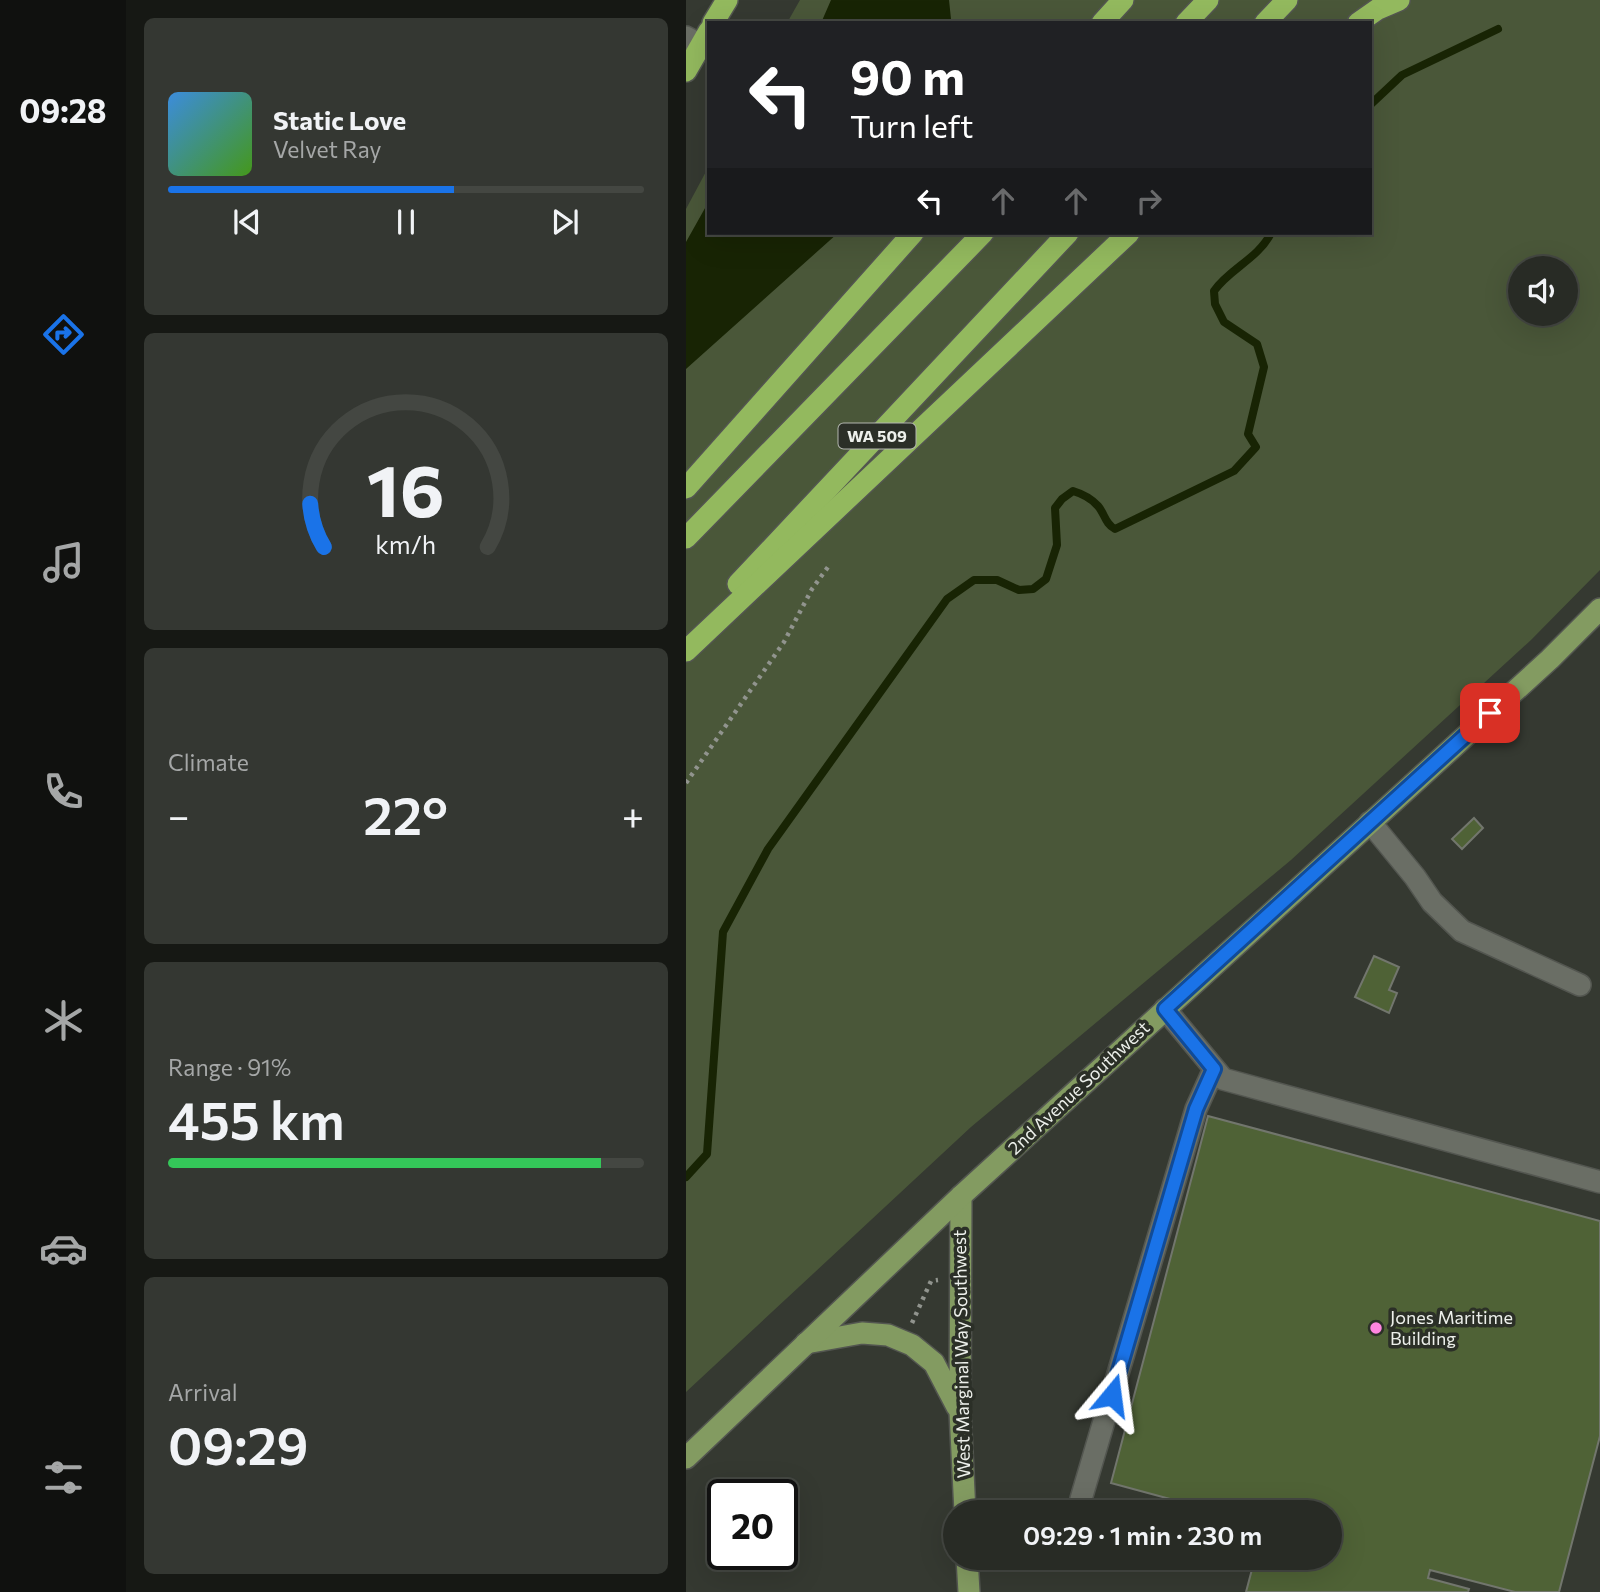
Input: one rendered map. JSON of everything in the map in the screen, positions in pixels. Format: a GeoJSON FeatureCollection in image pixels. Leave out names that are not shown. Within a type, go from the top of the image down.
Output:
{"type":"FeatureCollection","features":[{"type":"Feature","properties":{"kind":"highway"},"geometry":{"type":"LineString","coordinates":[[714,21],[727,0]]}},
{"type":"Feature","properties":{"kind":"highway"},"geometry":{"type":"LineString","coordinates":[[1104,21],[1123,0]]}},
{"type":"Feature","properties":{"kind":"highway"},"geometry":{"type":"LineString","coordinates":[[1188,21],[1208,0]]}},
{"type":"Feature","properties":{"kind":"highway"},"geometry":{"type":"LineString","coordinates":[[1267,21],[1287,0]]}},
{"type":"Feature","properties":{"kind":"highway"},"geometry":{"type":"LineString","coordinates":[[1361,21],[1378,9],[1399,0]]}},
{"type":"Feature","properties":{"kind":"highway"},"geometry":{"type":"LineString","coordinates":[[686,71],[699,38]]}},
{"type":"Feature","properties":{"kind":"highway"},"geometry":{"type":"LineString","coordinates":[[686,488],[912,235]]}},
{"type":"Feature","properties":{"kind":"highway"},"geometry":{"type":"LineString","coordinates":[[686,538],[981,235]]}},
{"type":"Feature","properties":{"kind":"highway","name":"WA 509"},"geometry":{"type":"LineString","coordinates":[[686,640],[1066,235]]}},
{"type":"Feature","properties":{"kind":"highway"},"geometry":{"type":"LineString","coordinates":[[686,651],[1127,235]]}},
{"type":"Feature","properties":{"kind":"main road","name":"2nd Avenue Southwest"},"geometry":{"type":"LineString","coordinates":[[686,1458],[961,1196],[1550,659],[1600,610]]}},
{"type":"Feature","properties":{"kind":"main road","name":"West Marginal Way Southwest"},"geometry":{"type":"LineString","coordinates":[[961,1196],[960,1412],[964,1500]]}},
{"type":"Feature","properties":{"kind":"main road"},"geometry":{"type":"LineString","coordinates":[[806,1343],[862,1333],[887,1335],[912,1345],[934,1363],[960,1412]]}},
{"type":"Feature","properties":{"kind":"main road"},"geometry":{"type":"LineString","coordinates":[[967,1570],[968,1592]]}},
{"type":"Feature","properties":{"kind":"lane"},"geometry":{"type":"LineString","coordinates":[[1370,822],[1432,902],[1462,931],[1580,985]]}},
{"type":"Feature","properties":{"kind":"lane"},"geometry":{"type":"LineString","coordinates":[[1165,1009],[1223,1079],[1600,1182]]}},
{"type":"Feature","properties":{"kind":"lane"},"geometry":{"type":"LineString","coordinates":[[1081,1499],[1196,1109],[1214,1069]]}},
{"type":"Feature","properties":{"kind":"path"},"geometry":{"type":"LineString","coordinates":[[686,783],[784,642],[812,589],[828,568]]}},
{"type":"Feature","properties":{"kind":"path"},"geometry":{"type":"LineString","coordinates":[[912,1324],[931,1281],[938,1280]]}},
{"type":"Feature","properties":{"kind":"shaded area"},"geometry":{"type":"Polygon","coordinates":[[[800,0],[1600,0],[1600,570],[1531,640],[1291,860],[971,1127],[686,1392],[686,209],[707,170],[707,235],[1372,235],[1372,21],[788,21],[800,0]]]}},
{"type":"Feature","properties":{"kind":"shaded area"},"geometry":{"type":"Polygon","coordinates":[[[831,0],[949,0],[954,21],[822,21],[831,0]]]}},
{"type":"Feature","properties":{"kind":"shaded area"},"geometry":{"type":"Polygon","coordinates":[[[707,205],[707,235],[836,235],[686,369],[686,242],[707,205]]]}},
{"type":"Feature","properties":{"kind":"building"},"geometry":{"type":"Polygon","coordinates":[[[1474,818],[1483,828],[1462,849],[1452,839],[1474,818]]]}},
{"type":"Feature","properties":{"kind":"building"},"geometry":{"type":"Polygon","coordinates":[[[1374,956],[1399,967],[1389,990],[1397,993],[1389,1013],[1355,997],[1374,956]]]}},
{"type":"Feature","properties":{"kind":"building","name":"Jones Maritime Building"},"geometry":{"type":"Polygon","coordinates":[[[1208,1116],[1600,1221],[1600,1436],[1559,1592],[1515,1592],[1430,1570],[1428,1578],[1469,1589],[1468,1592],[1246,1592],[1252,1570],[1342,1570],[1342,1500],[1174,1500],[1111,1483],[1208,1116]]]}},
{"type":"Feature","properties":{"kind":"waterway"},"geometry":{"type":"LineString","coordinates":[[1372,103],[1402,75],[1498,29]]}},
{"type":"Feature","properties":{"kind":"waterway"},"geometry":{"type":"LineString","coordinates":[[686,1177],[707,1154],[723,932],[768,849],[947,599],[974,580],[997,580],[1019,590],[1033,589],[1046,579],[1057,545],[1055,508],[1062,499],[1073,491],[1087,497],[1098,506],[1115,529],[1234,471],[1256,447],[1248,434],[1264,367],[1257,344],[1224,322],[1215,304],[1214,291],[1227,276],[1259,250],[1270,235]]}},
{"type":"Feature","properties":{"kind":"place","name":"Jones Maritime Building"},"geometry":{"type":"Point","coordinates":[1376,1328]}},
{"type":"Feature","properties":{"kind":"route"},"geometry":{"type":"LineString","coordinates":[[1112,1395],[1196,1109],[1214,1069],[1165,1009],[1490,713]]}}]}
